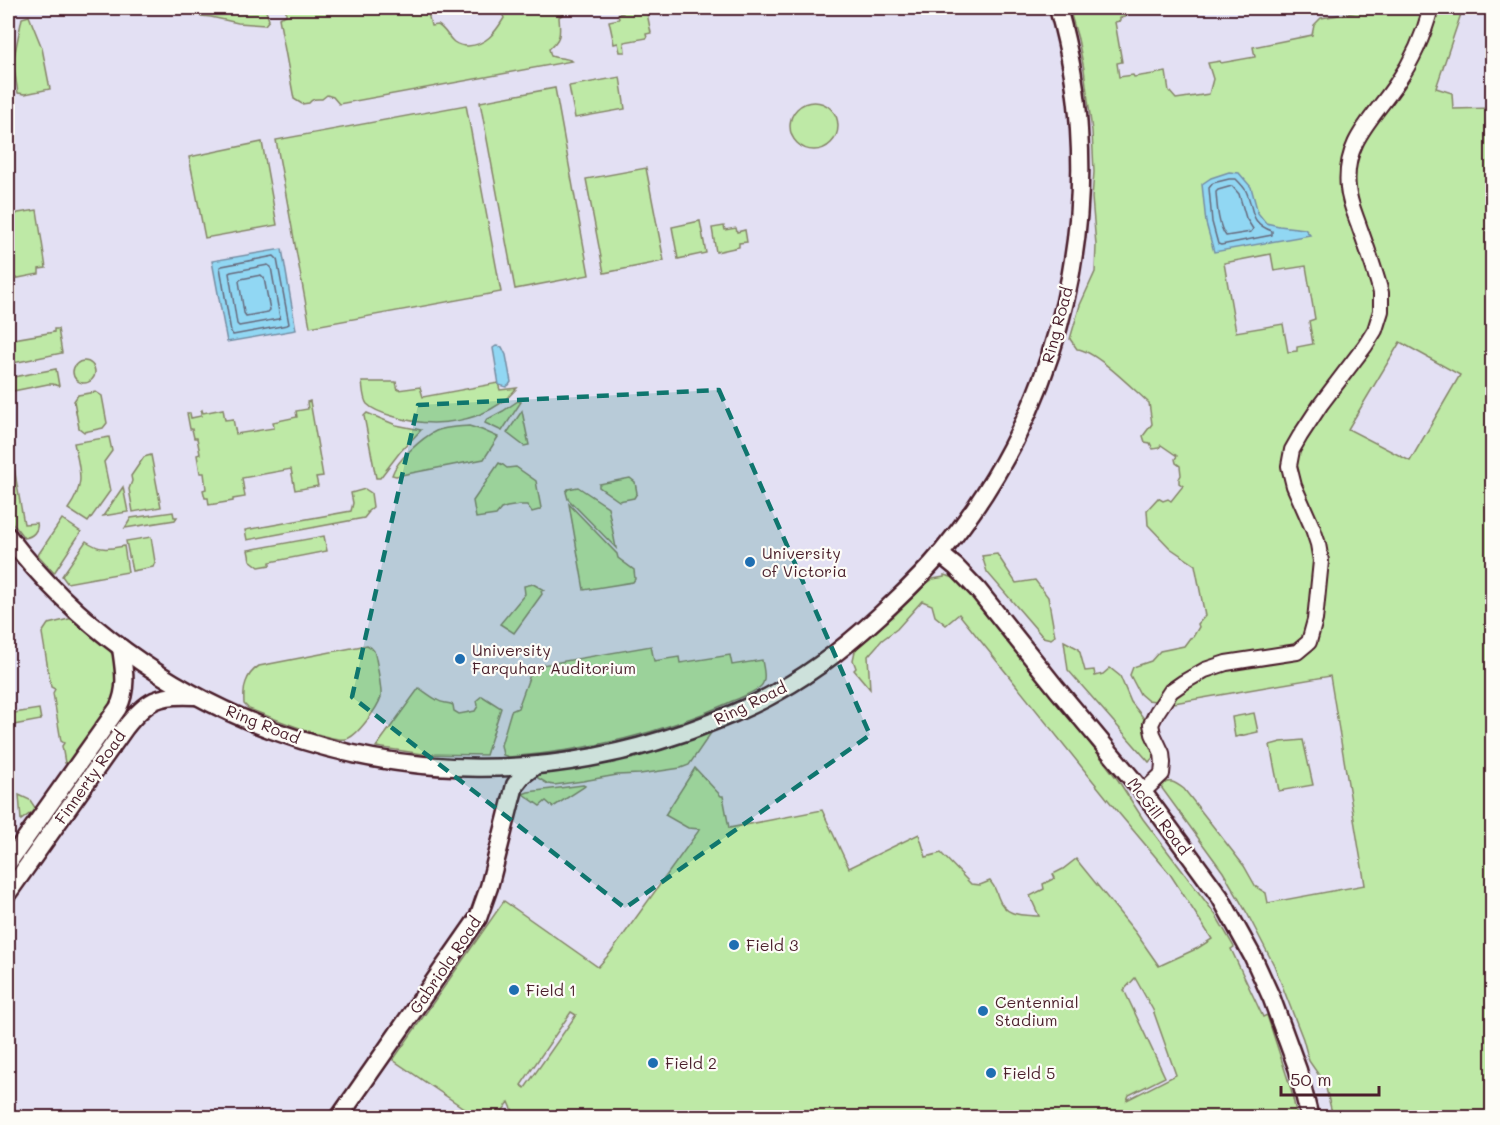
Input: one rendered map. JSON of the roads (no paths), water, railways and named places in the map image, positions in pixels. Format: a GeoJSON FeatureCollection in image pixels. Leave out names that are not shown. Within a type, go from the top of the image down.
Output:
{"type":"FeatureCollection","features":[{"type":"Feature","properties":{"kind":"street","name":"Ring Road"},"geometry":{"type":"LineString","coordinates":[[8,536],[51,586],[87,620],[144,664],[195,696],[233,714],[302,740],[351,754],[393,762],[448,767],[535,766],[605,756],[639,747],[707,724],[775,694],[835,656],[890,606],[940,554],[1000,470],[1024,423],[1054,346],[1066,298],[1077,235],[1081,159],[1079,127],[1074,79],[1058,8]]}},
{"type":"Feature","properties":{"kind":"street"},"geometry":{"type":"LineString","coordinates":[[1143,792],[1162,774],[1162,753],[1151,724],[1171,691],[1198,674],[1226,663],[1297,652],[1309,642],[1315,620],[1321,561],[1313,529],[1294,486],[1289,466],[1300,436],[1365,346],[1379,320],[1382,293],[1351,203],[1348,185],[1349,164],[1353,146],[1363,128],[1398,82],[1412,58],[1431,8]]}},
{"type":"Feature","properties":{"kind":"street","name":"McGill Road"},"geometry":{"type":"LineString","coordinates":[[940,554],[978,590],[1143,792],[1220,897],[1253,957],[1272,999],[1290,1047],[1310,1118]]}},
{"type":"Feature","properties":{"kind":"street","name":"Finnerty Road"},"geometry":{"type":"LineString","coordinates":[[8,863],[118,708],[125,686],[121,648]]}},
{"type":"Feature","properties":{"kind":"street","name":"Finnerty Road"},"geometry":{"type":"LineString","coordinates":[[8,892],[139,711],[164,697],[195,696]]}},
{"type":"Feature","properties":{"kind":"street","name":"Gabriola Road"},"geometry":{"type":"LineString","coordinates":[[337,1118],[478,918],[489,887],[515,785],[535,766]]}},
{"type":"Feature","properties":{"kind":"water"},"geometry":{"type":"Polygon","coordinates":[[[1229,172],[1239,173],[1251,187],[1258,213],[1266,223],[1305,229],[1310,235],[1214,252],[1206,223],[1202,184],[1211,178],[1229,172]]]}},
{"type":"Feature","properties":{"kind":"water"},"geometry":{"type":"Polygon","coordinates":[[[282,249],[296,330],[227,342],[212,261],[282,249]]]}},
{"type":"Feature","properties":{"kind":"water"},"geometry":{"type":"Polygon","coordinates":[[[502,347],[506,355],[511,382],[506,387],[499,385],[493,348],[502,347]]]}},
{"type":"Feature","properties":{"kind":"place","name":"University of Victoria"},"geometry":{"type":"Point","coordinates":[750,562]}},
{"type":"Feature","properties":{"kind":"place","name":"University Farquhar Auditorium"},"geometry":{"type":"Point","coordinates":[460,659]}},
{"type":"Feature","properties":{"kind":"place","name":"Field 3"},"geometry":{"type":"Point","coordinates":[734,945]}},
{"type":"Feature","properties":{"kind":"place","name":"Field 1"},"geometry":{"type":"Point","coordinates":[514,990]}},
{"type":"Feature","properties":{"kind":"place","name":"Centennial Stadium"},"geometry":{"type":"Point","coordinates":[983,1011]}},
{"type":"Feature","properties":{"kind":"place","name":"Field 2"},"geometry":{"type":"Point","coordinates":[653,1063]}},
{"type":"Feature","properties":{"kind":"place","name":"Field 5"},"geometry":{"type":"Point","coordinates":[991,1073]}}]}
